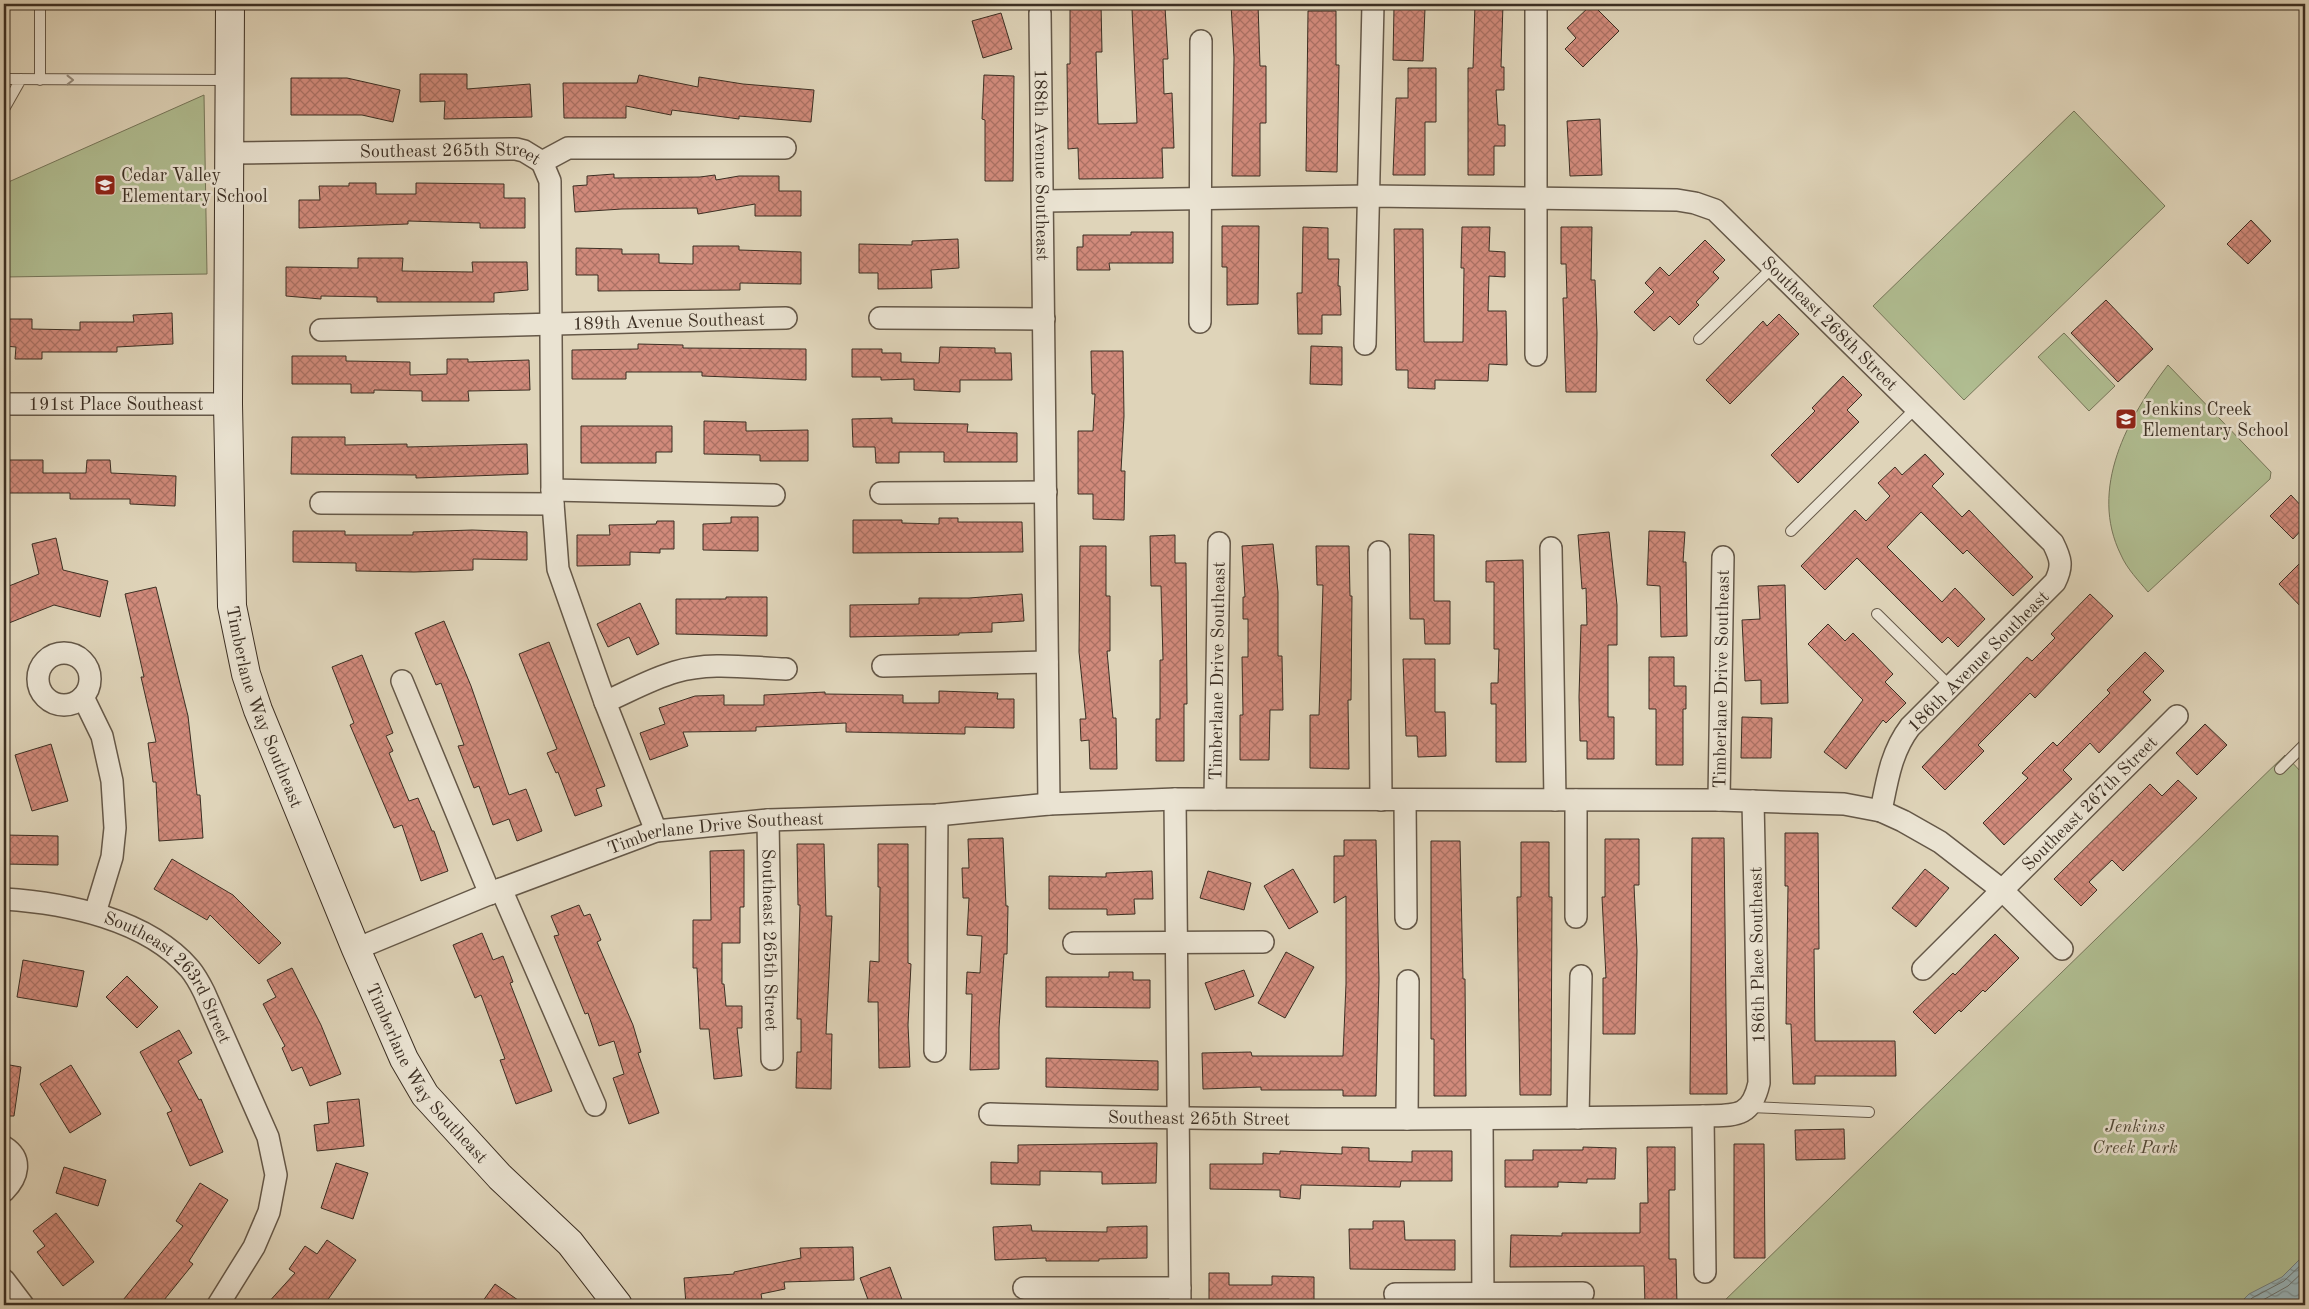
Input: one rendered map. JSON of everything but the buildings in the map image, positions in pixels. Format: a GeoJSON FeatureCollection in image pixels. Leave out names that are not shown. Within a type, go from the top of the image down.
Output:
{"type":"FeatureCollection","features":[{"type":"Feature","properties":{"kind":"street","name":"Timberlane Way Southeast"},"geometry":{"type":"LineString","coordinates":[[230,4],[231,154],[228,404],[232,606],[246,674],[258,710],[356,949],[404,1059],[426,1095],[443,1117],[500,1177],[570,1244],[618,1305]]}},
{"type":"Feature","properties":{"kind":"street"},"geometry":{"type":"LineString","coordinates":[[1365,344],[1370,196],[1373,4]]}},
{"type":"Feature","properties":{"kind":"street"},"geometry":{"type":"LineString","coordinates":[[1536,4],[1536,355]]}},
{"type":"Feature","properties":{"kind":"street","name":"188th Avenue Southeast"},"geometry":{"type":"LineString","coordinates":[[1040,13],[1044,201],[1049,804]]}},
{"type":"Feature","properties":{"kind":"street"},"geometry":{"type":"LineString","coordinates":[[1200,322],[1201,41]]}},
{"type":"Feature","properties":{"kind":"street","name":"Southeast 265th Street"},"geometry":{"type":"LineString","coordinates":[[231,154],[516,149],[524,151],[542,162],[568,148],[785,148]]}},
{"type":"Feature","properties":{"kind":"street","name":"189th Avenue Southeast"},"geometry":{"type":"LineString","coordinates":[[542,162],[550,181],[552,497],[559,576],[604,702],[656,831]]}},
{"type":"Feature","properties":{"kind":"street","name":"Southeast 268th Street"},"geometry":{"type":"LineString","coordinates":[[1044,201],[1370,196],[1677,200],[1695,203],[1715,210],[2053,543],[2061,558],[2062,569]]}},
{"type":"Feature","properties":{"kind":"street","name":"189th Avenue Southeast"},"geometry":{"type":"LineString","coordinates":[[321,330],[786,318]]}},
{"type":"Feature","properties":{"kind":"street"},"geometry":{"type":"LineString","coordinates":[[880,318],[1044,319]]}},
{"type":"Feature","properties":{"kind":"street","name":"191st Place Southeast"},"geometry":{"type":"LineString","coordinates":[[4,404],[228,404]]}},
{"type":"Feature","properties":{"kind":"street"},"geometry":{"type":"LineString","coordinates":[[881,493],[1046,492]]}},
{"type":"Feature","properties":{"kind":"street"},"geometry":{"type":"LineString","coordinates":[[321,503],[552,497],[774,495]]}},
{"type":"Feature","properties":{"kind":"street","name":"Timberlane Drive Southeast"},"geometry":{"type":"LineString","coordinates":[[1215,799],[1219,543]]}},
{"type":"Feature","properties":{"kind":"street"},"geometry":{"type":"LineString","coordinates":[[1551,548],[1555,800]]}},
{"type":"Feature","properties":{"kind":"street"},"geometry":{"type":"LineString","coordinates":[[1379,552],[1381,800]]}},
{"type":"Feature","properties":{"kind":"street","name":"Timberlane Drive Southeast"},"geometry":{"type":"LineString","coordinates":[[1719,800],[1723,557]]}},
{"type":"Feature","properties":{"kind":"street","name":"186th Avenue Southeast"},"geometry":{"type":"LineString","coordinates":[[1881,811],[1892,760],[1899,742],[2055,582],[2062,569]]}},
{"type":"Feature","properties":{"kind":"street"},"geometry":{"type":"LineString","coordinates":[[883,666],[1047,662]]}},
{"type":"Feature","properties":{"kind":"street"},"geometry":{"type":"LineString","coordinates":[[604,702],[675,672],[690,669],[707,666],[786,669]]}},
{"type":"Feature","properties":{"kind":"street"},"geometry":{"type":"LineString","coordinates":[[402,681],[496,892],[595,1105]]}},
{"type":"Feature","properties":{"kind":"street","name":"Southeast 263rd Street"},"geometry":{"type":"LineString","coordinates":[[83,697],[102,736],[112,781],[116,828],[112,857],[95,913],[132,928],[156,942],[190,969],[204,992],[268,1137],[276,1175],[269,1212],[254,1247],[218,1305]]}},
{"type":"Feature","properties":{"kind":"street","name":"Southeast 267th Street"},"geometry":{"type":"LineString","coordinates":[[1923,969],[2177,716]]}},
{"type":"Feature","properties":{"kind":"street"},"geometry":{"type":"LineString","coordinates":[[1024,1288],[1180,1296],[1175,799]]}},
{"type":"Feature","properties":{"kind":"street","name":"Timberlane Drive Southeast"},"geometry":{"type":"LineString","coordinates":[[356,949],[496,892],[656,831],[768,820],[937,815],[1049,804],[1175,799],[1719,800],[1844,804],[1881,811]]}},
{"type":"Feature","properties":{"kind":"street"},"geometry":{"type":"LineString","coordinates":[[1405,800],[1406,918]]}},
{"type":"Feature","properties":{"kind":"street"},"geometry":{"type":"LineString","coordinates":[[1576,800],[1576,917]]}},
{"type":"Feature","properties":{"kind":"street","name":"186th Place Southeast"},"geometry":{"type":"LineString","coordinates":[[1750,1107],[1759,1083],[1753,801]]}},
{"type":"Feature","properties":{"kind":"street"},"geometry":{"type":"LineString","coordinates":[[1881,811],[1904,821],[1940,842],[2002,890],[2062,949]]}},
{"type":"Feature","properties":{"kind":"street"},"geometry":{"type":"LineString","coordinates":[[935,1051],[937,815]]}},
{"type":"Feature","properties":{"kind":"street","name":"Southeast 265th Street"},"geometry":{"type":"LineString","coordinates":[[768,820],[772,1059]]}},
{"type":"Feature","properties":{"kind":"street"},"geometry":{"type":"LineString","coordinates":[[4,899],[95,913]]}},
{"type":"Feature","properties":{"kind":"street"},"geometry":{"type":"LineString","coordinates":[[1074,943],[1263,942]]}},
{"type":"Feature","properties":{"kind":"street"},"geometry":{"type":"LineString","coordinates":[[1578,1118],[1581,976]]}},
{"type":"Feature","properties":{"kind":"street"},"geometry":{"type":"LineString","coordinates":[[1407,1119],[1408,981]]}},
{"type":"Feature","properties":{"kind":"street","name":"Southeast 265th Street"},"geometry":{"type":"LineString","coordinates":[[990,1114],[1178,1120],[1482,1120],[1737,1115],[1750,1107]]}},
{"type":"Feature","properties":{"kind":"street"},"geometry":{"type":"LineString","coordinates":[[1703,1116],[1705,1272]]}},
{"type":"Feature","properties":{"kind":"street"},"geometry":{"type":"LineString","coordinates":[[1482,1120],[1483,1300]]}},
{"type":"Feature","properties":{"kind":"street"},"geometry":{"type":"LineString","coordinates":[[4,1147],[12,1152],[17,1170],[15,1178],[4,1191]]}},
{"type":"Feature","properties":{"kind":"street"},"geometry":{"type":"LineString","coordinates":[[4,1280],[23,1305]]}},
{"type":"Feature","properties":{"kind":"street"},"geometry":{"type":"LineString","coordinates":[[1394,1294],[1483,1300],[1583,1293]]}},
{"type":"Feature","properties":{"kind":"lane"},"geometry":{"type":"LineString","coordinates":[[40,4],[40,80]]}},
{"type":"Feature","properties":{"kind":"lane"},"geometry":{"type":"LineString","coordinates":[[4,78],[40,80],[230,80]]}},
{"type":"Feature","properties":{"kind":"lane"},"geometry":{"type":"LineString","coordinates":[[4,109],[21,79]]}},
{"type":"Feature","properties":{"kind":"lane"},"geometry":{"type":"LineString","coordinates":[[1699,339],[1773,267]]}},
{"type":"Feature","properties":{"kind":"lane"},"geometry":{"type":"LineString","coordinates":[[1791,531],[1916,408]]}},
{"type":"Feature","properties":{"kind":"lane"},"geometry":{"type":"LineString","coordinates":[[1877,614],[1951,687]]}},
{"type":"Feature","properties":{"kind":"lane"},"geometry":{"type":"LineString","coordinates":[[2280,769],[2305,744]]}},
{"type":"Feature","properties":{"kind":"lane"},"geometry":{"type":"LineString","coordinates":[[1750,1107],[1868,1112]]}},
{"type":"Feature","properties":{"kind":"green space"},"geometry":{"type":"Polygon","coordinates":[[[204,95],[207,274],[4,277],[4,184],[204,95]]]}},
{"type":"Feature","properties":{"kind":"green space"},"geometry":{"type":"Polygon","coordinates":[[[2074,111],[2165,206],[1964,400],[1873,306],[2074,111]]]}},
{"type":"Feature","properties":{"kind":"green space"},"geometry":{"type":"Polygon","coordinates":[[[2064,333],[2115,386],[2089,411],[2038,357],[2064,333]]]}},
{"type":"Feature","properties":{"kind":"green space"},"geometry":{"type":"Polygon","coordinates":[[[2168,365],[2271,472],[2270,479],[2148,592],[2133,575],[2121,555],[2112,530],[2109,505],[2111,480],[2117,455],[2127,431],[2139,407],[2168,365]]]}},
{"type":"Feature","properties":{"kind":"green space","name":"Jenkins Creek Park"},"geometry":{"type":"Polygon","coordinates":[[[2285,755],[2305,776],[2305,1305],[1720,1305],[2285,755]]]}},
{"type":"Feature","properties":{"kind":"water"},"geometry":{"type":"Polygon","coordinates":[[[2305,1254],[2305,1305],[2238,1305],[2249,1294],[2282,1277],[2305,1254]]]}},
{"type":"Feature","properties":{"kind":"place","name":"Cedar Valley Elementary School"},"geometry":{"type":"Point","coordinates":[105,185]}},
{"type":"Feature","properties":{"kind":"place","name":"Jenkins Creek Elementary School"},"geometry":{"type":"Point","coordinates":[2126,419]}}]}
